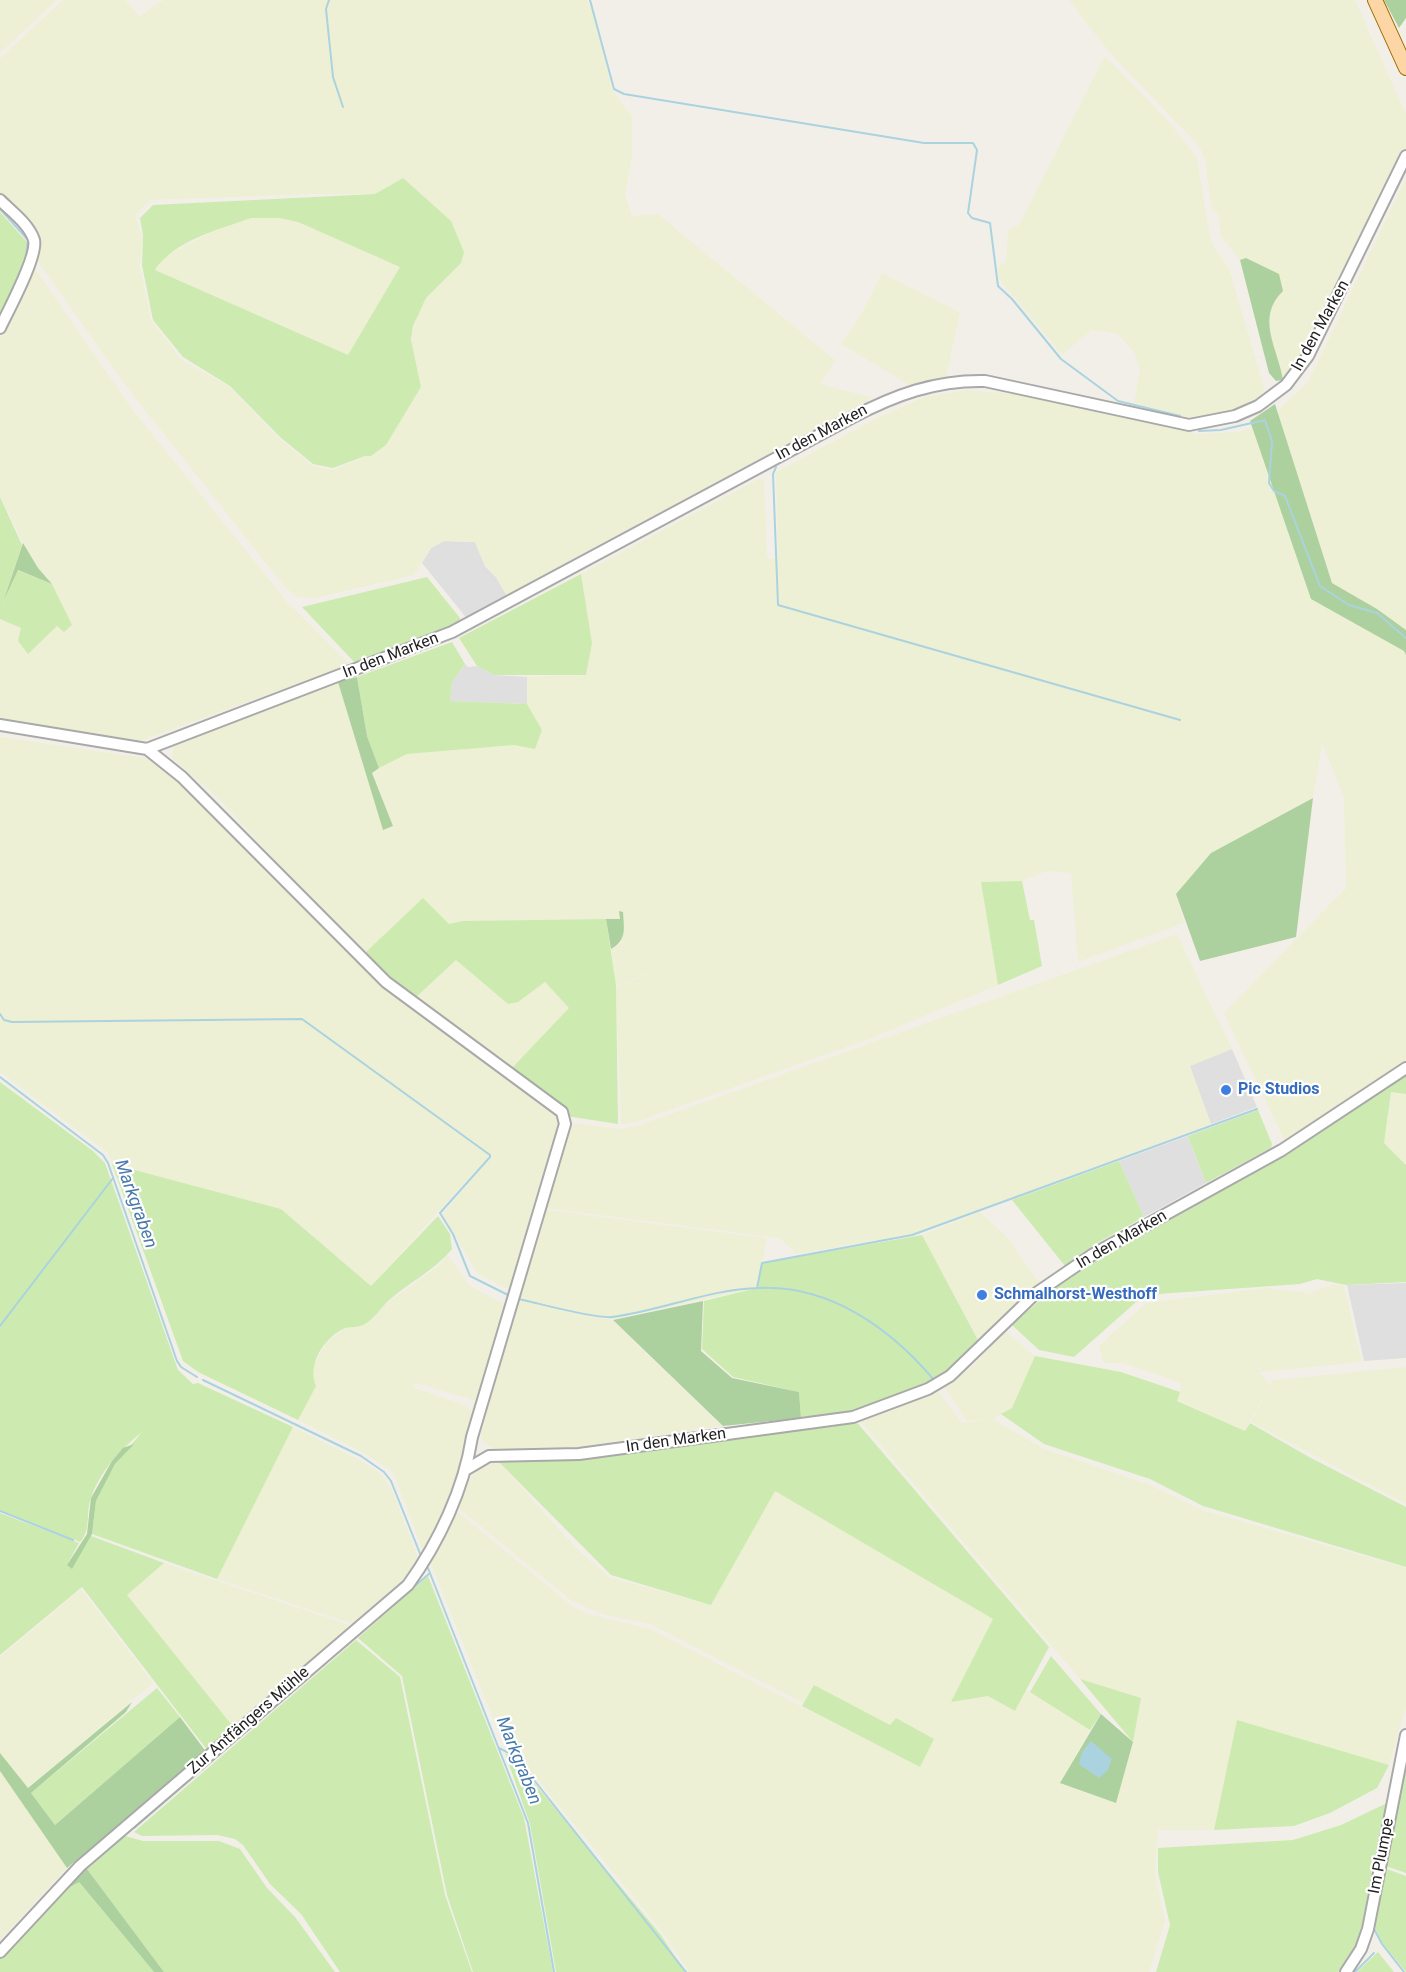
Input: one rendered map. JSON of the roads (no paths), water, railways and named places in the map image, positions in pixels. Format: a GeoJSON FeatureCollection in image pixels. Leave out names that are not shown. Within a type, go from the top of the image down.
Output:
{"type":"FeatureCollection","features":[{"type":"Feature","properties":{"kind":"main road"},"geometry":{"type":"LineString","coordinates":[[1376,0],[1406,68]]}},
{"type":"Feature","properties":{"kind":"street","name":"In den Marken"},"geometry":{"type":"LineString","coordinates":[[147,749],[452,632],[851,418],[912,390],[951,382],[985,381],[1189,425],[1235,416],[1258,406],[1286,385],[1308,356],[1406,156]]}},
{"type":"Feature","properties":{"kind":"street"},"geometry":{"type":"LineString","coordinates":[[0,200],[24,223],[34,240],[32,256],[0,328]]}},
{"type":"Feature","properties":{"kind":"street"},"geometry":{"type":"LineString","coordinates":[[0,725],[147,749],[182,777],[386,982],[562,1112],[565,1119],[562,1138],[472,1437],[467,1469]]}},
{"type":"Feature","properties":{"kind":"street","name":"In den Marken"},"geometry":{"type":"LineString","coordinates":[[467,1469],[489,1456],[579,1454],[854,1417],[928,1389],[950,1376],[1035,1294],[1092,1255],[1282,1150],[1406,1068]]}},
{"type":"Feature","properties":{"kind":"street"},"geometry":{"type":"LineString","coordinates":[[472,1437],[489,1456]]}},
{"type":"Feature","properties":{"kind":"street","name":"Zur Antfängers Mühle"},"geometry":{"type":"LineString","coordinates":[[0,1952],[80,1866],[408,1585],[429,1555],[467,1469]]}},
{"type":"Feature","properties":{"kind":"street","name":"Im Plumpe"},"geometry":{"type":"LineString","coordinates":[[1346,1972],[1361,1949],[1368,1929],[1406,1735]]}},
{"type":"Feature","properties":{"kind":"water"},"geometry":{"type":"Polygon","coordinates":[[[1091,1741],[1112,1759],[1108,1770],[1099,1778],[1079,1764],[1082,1752],[1091,1741]]]}},
{"type":"Feature","properties":{"kind":"waterway"},"geometry":{"type":"LineString","coordinates":[[329,0],[326,9],[333,77],[343,107]]}},
{"type":"Feature","properties":{"kind":"waterway"},"geometry":{"type":"LineString","coordinates":[[590,0],[614,89],[624,94],[924,143],[973,143],[977,150],[968,213],[972,218],[990,223],[998,286],[1012,299],[1061,359],[1118,401],[1180,416]]}},
{"type":"Feature","properties":{"kind":"waterway"},"geometry":{"type":"LineString","coordinates":[[0,209],[28,240],[26,256]]}},
{"type":"Feature","properties":{"kind":"waterway"},"geometry":{"type":"LineString","coordinates":[[1199,431],[1221,430],[1265,420],[1272,441],[1269,483],[1274,491],[1285,496],[1320,586],[1349,605],[1377,613],[1406,638]]}},
{"type":"Feature","properties":{"kind":"waterway"},"geometry":{"type":"LineString","coordinates":[[776,467],[773,474],[778,605],[1180,720]]}},
{"type":"Feature","properties":{"kind":"waterway"},"geometry":{"type":"LineString","coordinates":[[0,1014],[4,1020],[12,1022],[302,1019],[490,1155],[440,1213],[453,1234],[470,1276],[508,1295]]}},
{"type":"Feature","properties":{"kind":"waterway","name":"Markgraben"},"geometry":{"type":"LineString","coordinates":[[0,1077],[103,1155],[108,1163],[177,1361],[181,1367],[197,1377]]}},
{"type":"Feature","properties":{"kind":"waterway"},"geometry":{"type":"LineString","coordinates":[[757,1288],[762,1263],[912,1235],[1257,1109]]}},
{"type":"Feature","properties":{"kind":"waterway"},"geometry":{"type":"LineString","coordinates":[[0,1326],[113,1178]]}},
{"type":"Feature","properties":{"kind":"waterway"},"geometry":{"type":"LineString","coordinates":[[518,1299],[580,1313],[612,1317],[740,1289],[785,1289],[810,1294],[857,1313],[898,1343],[934,1380]]}},
{"type":"Feature","properties":{"kind":"waterway","name":"Markgraben"},"geometry":{"type":"LineString","coordinates":[[203,1380],[361,1456],[384,1472],[391,1481],[421,1556]]}},
{"type":"Feature","properties":{"kind":"waterway"},"geometry":{"type":"LineString","coordinates":[[0,1511],[73,1540]]}},
{"type":"Feature","properties":{"kind":"waterway","name":"Markgraben"},"geometry":{"type":"LineString","coordinates":[[428,1568],[528,1823],[554,1972]]}},
{"type":"Feature","properties":{"kind":"waterway"},"geometry":{"type":"LineString","coordinates":[[134,1828],[430,1573]]}},
{"type":"Feature","properties":{"kind":"waterway"},"geometry":{"type":"LineString","coordinates":[[499,1748],[515,1756],[686,1972]]}},
{"type":"Feature","properties":{"kind":"waterway"},"geometry":{"type":"LineString","coordinates":[[81,1872],[123,1837]]}},
{"type":"Feature","properties":{"kind":"waterway"},"geometry":{"type":"LineString","coordinates":[[1373,1927],[1382,1944],[1404,1972]]}},
{"type":"Feature","properties":{"kind":"waterway"},"geometry":{"type":"LineString","coordinates":[[1355,1972],[1374,1953]]}},
{"type":"Feature","properties":{"kind":"place","name":"Pic Studios"},"geometry":{"type":"Point","coordinates":[1226,1090]}},
{"type":"Feature","properties":{"kind":"place","name":"Schmalhorst-Westhoff"},"geometry":{"type":"Point","coordinates":[982,1295]}}]}
